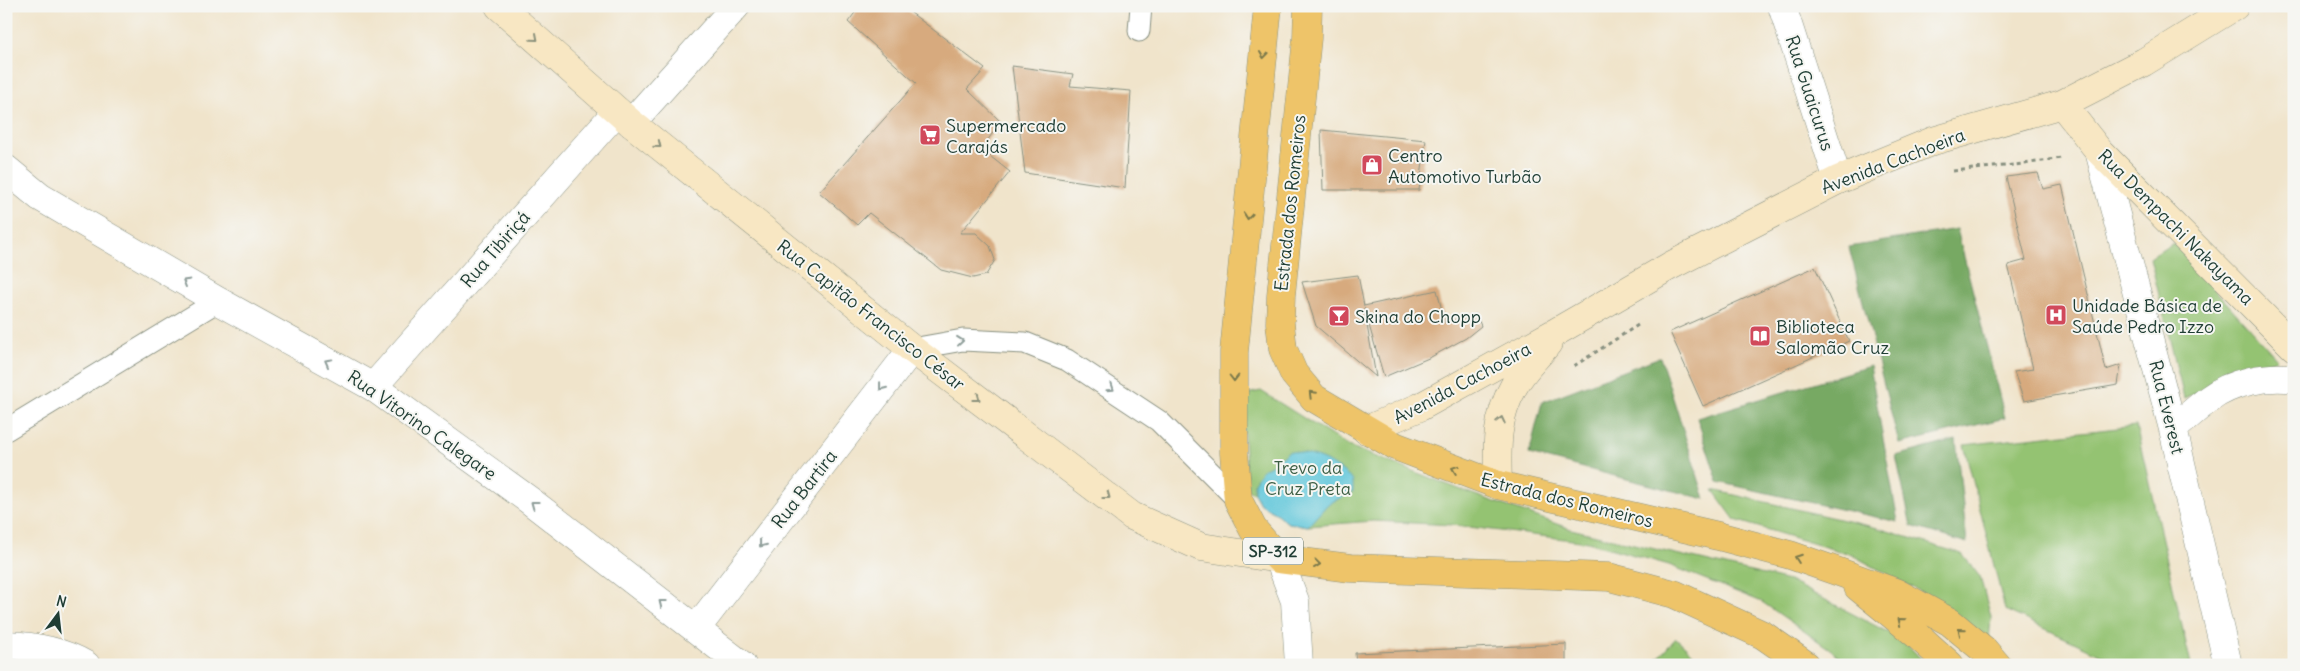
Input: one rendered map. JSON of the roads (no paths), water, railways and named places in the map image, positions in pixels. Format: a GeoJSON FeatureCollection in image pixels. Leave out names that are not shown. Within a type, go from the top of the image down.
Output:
{"type":"FeatureCollection","features":[{"type":"Feature","properties":{"kind":"main road","name":"SP-312"},"geometry":{"type":"LineString","coordinates":[[1268,6],[1234,352],[1234,453],[1238,500],[1253,529],[1279,559],[1350,568],[1609,577],[1674,594],[1763,634],[1806,665]]}},
{"type":"Feature","properties":{"kind":"main road","name":"Estrada dos Romeiros"},"geometry":{"type":"LineString","coordinates":[[1308,6],[1307,38],[1281,295],[1280,324],[1283,349],[1294,374],[1314,398],[1395,446],[1498,485],[1718,536],[1790,555],[1897,593],[1950,622],[1984,650],[1997,665]]}},
{"type":"Feature","properties":{"kind":"main road"},"geometry":{"type":"LineString","coordinates":[[1839,572],[1917,634],[1950,665]]}},
{"type":"Feature","properties":{"kind":"street","name":"Rua Capitão Francisco César"},"geometry":{"type":"LineString","coordinates":[[499,6],[624,117],[912,349],[1132,516],[1201,547],[1279,559]]}},
{"type":"Feature","properties":{"kind":"street","name":"Rua Tibiriçá"},"geometry":{"type":"LineString","coordinates":[[373,387],[624,117],[736,6]]}},
{"type":"Feature","properties":{"kind":"street","name":"Rua Guaicurus"},"geometry":{"type":"LineString","coordinates":[[1782,6],[1838,180]]}},
{"type":"Feature","properties":{"kind":"street","name":"Avenida Cachoeira"},"geometry":{"type":"LineString","coordinates":[[1366,430],[1420,407],[1670,266],[1838,180],[1933,142],[2062,104],[2144,62],[2235,6]]}},
{"type":"Feature","properties":{"kind":"street","name":"Rua Dempachi Nakayama"},"geometry":{"type":"LineString","coordinates":[[2062,104],[2099,151],[2294,347]]}},
{"type":"Feature","properties":{"kind":"street","name":"Rua Everest"},"geometry":{"type":"LineString","coordinates":[[2099,151],[2173,429],[2228,665]]}},
{"type":"Feature","properties":{"kind":"street","name":"Rua Vitorino Calegare"},"geometry":{"type":"LineString","coordinates":[[6,169],[40,197],[218,301],[373,387],[529,500],[742,665]]}},
{"type":"Feature","properties":{"kind":"street","name":"Avenida Cachoeira"},"geometry":{"type":"LineString","coordinates":[[1498,485],[1496,442],[1501,416],[1514,385],[1556,332]]}},
{"type":"Feature","properties":{"kind":"street","name":"Rua Bartira"},"geometry":{"type":"LineString","coordinates":[[696,629],[912,349]]}},
{"type":"Feature","properties":{"kind":"street"},"geometry":{"type":"LineString","coordinates":[[2173,429],[2211,398],[2244,383],[2279,377],[2294,379]]}},
{"type":"Feature","properties":{"kind":"street"},"geometry":{"type":"LineString","coordinates":[[1279,559],[1295,600],[1299,665]]}},
{"type":"Feature","properties":{"kind":"street"},"geometry":{"type":"LineString","coordinates":[[6,645],[44,648],[86,665]]}},
{"type":"Feature","properties":{"kind":"lane"},"geometry":{"type":"LineString","coordinates":[[1139,31],[1141,6]]}},
{"type":"Feature","properties":{"kind":"lane"},"geometry":{"type":"LineString","coordinates":[[6,430],[218,301]]}},
{"type":"Feature","properties":{"kind":"lane"},"geometry":{"type":"LineString","coordinates":[[912,349],[962,340],[1025,344],[1067,360],[1159,421],[1238,500]]}},
{"type":"Feature","properties":{"kind":"water"},"geometry":{"type":"Polygon","coordinates":[[[1289,451],[1307,454],[1324,460],[1340,469],[1353,481],[1353,492],[1328,504],[1308,526],[1288,523],[1273,511],[1260,504],[1254,493],[1254,482],[1262,470],[1289,451]]]}},
{"type":"Feature","properties":{"kind":"place","name":"Supermercado Carajás"},"geometry":{"type":"Point","coordinates":[930,135]}},
{"type":"Feature","properties":{"kind":"place","name":"Centro Automotivo Turbão"},"geometry":{"type":"Point","coordinates":[1372,165]}},
{"type":"Feature","properties":{"kind":"place","name":"Unidade Básica de Saúde Pedro Izzo"},"geometry":{"type":"Point","coordinates":[2056,315]}},
{"type":"Feature","properties":{"kind":"place","name":"Skina do Chopp"},"geometry":{"type":"Point","coordinates":[1339,316]}},
{"type":"Feature","properties":{"kind":"place","name":"Biblioteca Salomão Cruz"},"geometry":{"type":"Point","coordinates":[1760,336]}},
{"type":"Feature","properties":{"kind":"park label","name":"Trevo da Cruz Preta"},"geometry":{"type":"Point","coordinates":[1308,477]}}]}
